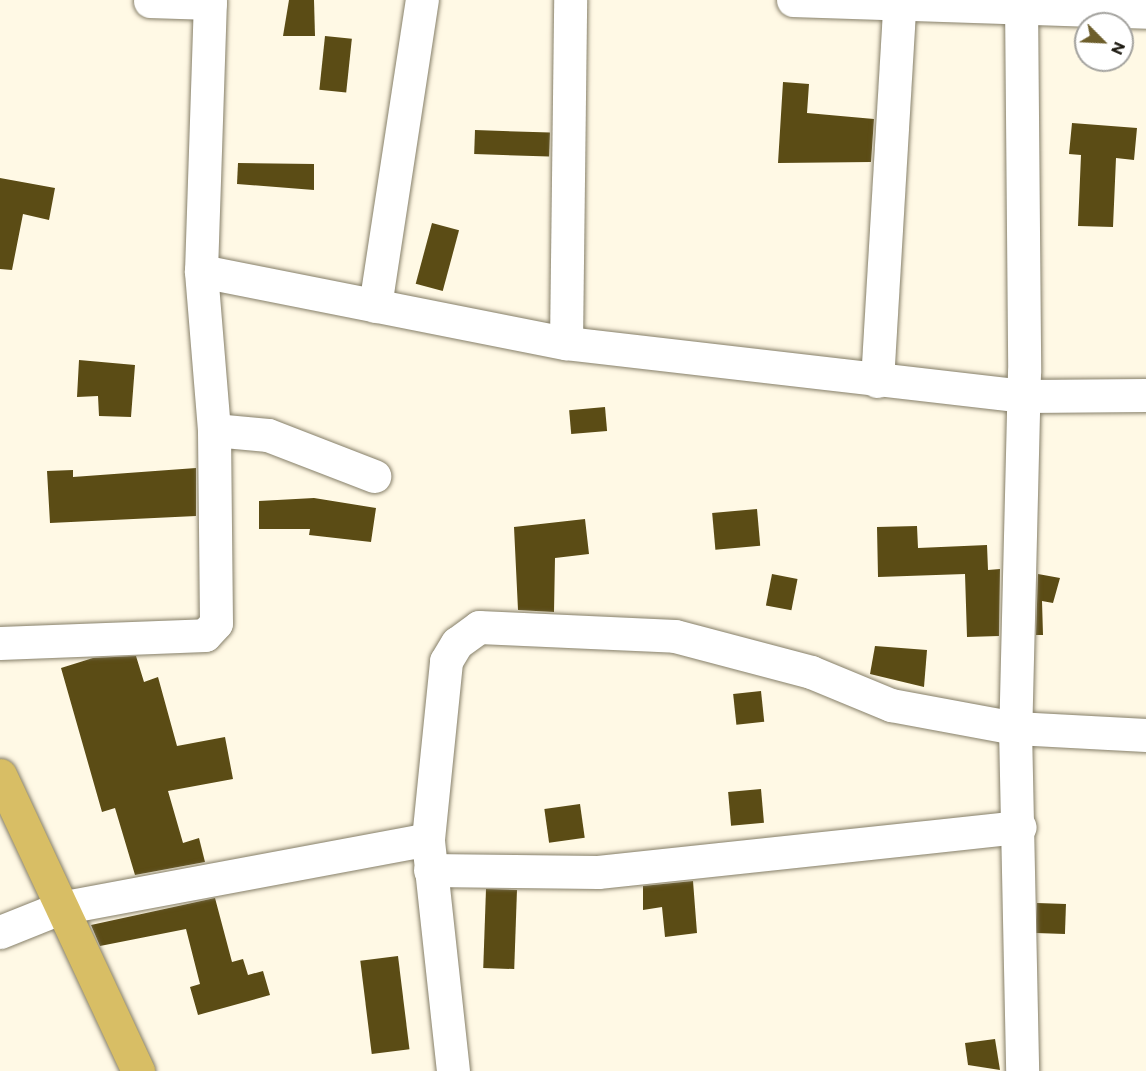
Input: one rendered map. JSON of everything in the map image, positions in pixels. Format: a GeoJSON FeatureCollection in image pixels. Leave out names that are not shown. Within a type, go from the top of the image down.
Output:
{"type":"FeatureCollection","features":[{"type":"Feature","properties":{"kind":"highway"},"geometry":{"type":"LineString","coordinates":[[0,775],[60,908],[138,1071]]}},
{"type":"Feature","properties":{"kind":"street"},"geometry":{"type":"LineString","coordinates":[[375,306],[422,0]]}},
{"type":"Feature","properties":{"kind":"street"},"geometry":{"type":"LineString","coordinates":[[566,343],[570,0]]}},
{"type":"Feature","properties":{"kind":"street"},"geometry":{"type":"LineString","coordinates":[[794,0],[899,7],[1021,4],[1146,12]]}},
{"type":"Feature","properties":{"kind":"street"},"geometry":{"type":"LineString","coordinates":[[0,643],[205,635],[216,623],[220,607],[214,430],[201,271],[210,1],[150,1]]}},
{"type":"Feature","properties":{"kind":"street"},"geometry":{"type":"LineString","coordinates":[[1021,4],[1023,396],[1015,728],[1020,827],[1022,1071]]}},
{"type":"Feature","properties":{"kind":"street"},"geometry":{"type":"LineString","coordinates":[[877,381],[899,7]]}},
{"type":"Feature","properties":{"kind":"street"},"geometry":{"type":"LineString","coordinates":[[201,271],[566,343],[877,381],[1023,396],[1146,395]]}},
{"type":"Feature","properties":{"kind":"street"},"geometry":{"type":"LineString","coordinates":[[214,430],[268,435],[374,476]]}},
{"type":"Feature","properties":{"kind":"street"},"geometry":{"type":"LineString","coordinates":[[453,1071],[429,854],[446,661],[457,643],[478,627],[699,640],[846,684],[891,705],[1015,728],[1146,735]]}},
{"type":"Feature","properties":{"kind":"street"},"geometry":{"type":"LineString","coordinates":[[0,932],[60,908],[429,854],[598,872],[1020,827]]}},
{"type":"Feature","properties":{"kind":"building"},"geometry":{"type":"Polygon","coordinates":[[[289,0],[314,0],[315,36],[283,36],[289,0]]]}},
{"type":"Feature","properties":{"kind":"building"},"geometry":{"type":"Polygon","coordinates":[[[325,36],[352,39],[346,93],[319,90],[325,36]]]}},
{"type":"Feature","properties":{"kind":"building"},"geometry":{"type":"Polygon","coordinates":[[[783,82],[809,84],[807,113],[874,119],[871,162],[778,163],[783,82]]]}},
{"type":"Feature","properties":{"kind":"building"},"geometry":{"type":"Polygon","coordinates":[[[1072,123],[1137,128],[1134,160],[1116,158],[1113,227],[1078,226],[1081,155],[1069,154],[1072,123]]]}},
{"type":"Feature","properties":{"kind":"building"},"geometry":{"type":"Polygon","coordinates":[[[475,130],[550,133],[549,157],[474,154],[475,130]]]}},
{"type":"Feature","properties":{"kind":"building"},"geometry":{"type":"Polygon","coordinates":[[[238,163],[314,164],[314,190],[237,184],[238,163]]]}},
{"type":"Feature","properties":{"kind":"building"},"geometry":{"type":"Polygon","coordinates":[[[0,178],[55,188],[49,220],[23,214],[12,270],[0,269],[0,178]]]}},
{"type":"Feature","properties":{"kind":"building"},"geometry":{"type":"Polygon","coordinates":[[[432,223],[459,230],[443,291],[416,284],[432,223]]]}},
{"type":"Feature","properties":{"kind":"building"},"geometry":{"type":"Polygon","coordinates":[[[79,360],[135,365],[131,417],[99,416],[98,396],[77,397],[79,360]]]}},
{"type":"Feature","properties":{"kind":"building"},"geometry":{"type":"Polygon","coordinates":[[[605,407],[607,431],[571,434],[569,410],[605,407]]]}},
{"type":"Feature","properties":{"kind":"building"},"geometry":{"type":"Polygon","coordinates":[[[196,468],[196,516],[50,523],[47,471],[73,470],[73,477],[196,468]]]}},
{"type":"Feature","properties":{"kind":"building"},"geometry":{"type":"Polygon","coordinates":[[[314,498],[376,508],[371,542],[309,535],[310,529],[259,529],[259,501],[314,498]]]}},
{"type":"Feature","properties":{"kind":"building"},"geometry":{"type":"Polygon","coordinates":[[[757,509],[760,546],[715,550],[712,513],[757,509]]]}},
{"type":"Feature","properties":{"kind":"building"},"geometry":{"type":"Polygon","coordinates":[[[585,519],[589,554],[555,558],[554,612],[518,610],[514,527],[585,519]]]}},
{"type":"Feature","properties":{"kind":"building"},"geometry":{"type":"Polygon","coordinates":[[[917,526],[918,548],[987,545],[988,570],[1000,569],[999,636],[967,637],[965,574],[878,577],[877,527],[917,526]]]}},
{"type":"Feature","properties":{"kind":"building"},"geometry":{"type":"Polygon","coordinates":[[[772,574],[798,579],[791,610],[766,605],[772,574]]]}},
{"type":"Feature","properties":{"kind":"building"},"geometry":{"type":"Polygon","coordinates":[[[1038,574],[1060,578],[1053,603],[1042,601],[1043,635],[1036,635],[1038,574]]]}},
{"type":"Feature","properties":{"kind":"building"},"geometry":{"type":"Polygon","coordinates":[[[875,646],[927,650],[924,687],[870,674],[875,646]]]}},
{"type":"Feature","properties":{"kind":"building"},"geometry":{"type":"Polygon","coordinates":[[[136,656],[144,682],[158,677],[177,746],[225,737],[233,779],[168,791],[183,843],[199,838],[205,862],[135,875],[115,808],[102,812],[61,668],[93,658],[136,656]]]}},
{"type":"Feature","properties":{"kind":"building"},"geometry":{"type":"Polygon","coordinates":[[[761,691],[764,722],[736,725],[733,694],[761,691]]]}},
{"type":"Feature","properties":{"kind":"building"},"geometry":{"type":"Polygon","coordinates":[[[761,789],[764,823],[731,826],[728,792],[761,789]]]}},
{"type":"Feature","properties":{"kind":"building"},"geometry":{"type":"Polygon","coordinates":[[[580,804],[585,838],[549,843],[544,809],[580,804]]]}},
{"type":"Feature","properties":{"kind":"building"},"geometry":{"type":"Polygon","coordinates":[[[693,881],[697,933],[665,937],[662,907],[643,910],[643,886],[693,881]]]}},
{"type":"Feature","properties":{"kind":"building"},"geometry":{"type":"Polygon","coordinates":[[[486,889],[517,890],[514,969],[483,968],[486,889]]]}},
{"type":"Feature","properties":{"kind":"building"},"geometry":{"type":"Polygon","coordinates":[[[215,898],[232,962],[243,959],[248,975],[263,971],[270,995],[198,1015],[190,987],[200,984],[186,929],[100,946],[91,925],[215,898]]]}},
{"type":"Feature","properties":{"kind":"building"},"geometry":{"type":"Polygon","coordinates":[[[1037,903],[1066,904],[1065,934],[1036,933],[1037,903]]]}},
{"type":"Feature","properties":{"kind":"building"},"geometry":{"type":"Polygon","coordinates":[[[398,956],[409,1049],[372,1054],[360,961],[398,956]]]}},
{"type":"Feature","properties":{"kind":"building"},"geometry":{"type":"Polygon","coordinates":[[[995,1039],[1000,1070],[968,1065],[965,1043],[995,1039]]]}}]}
